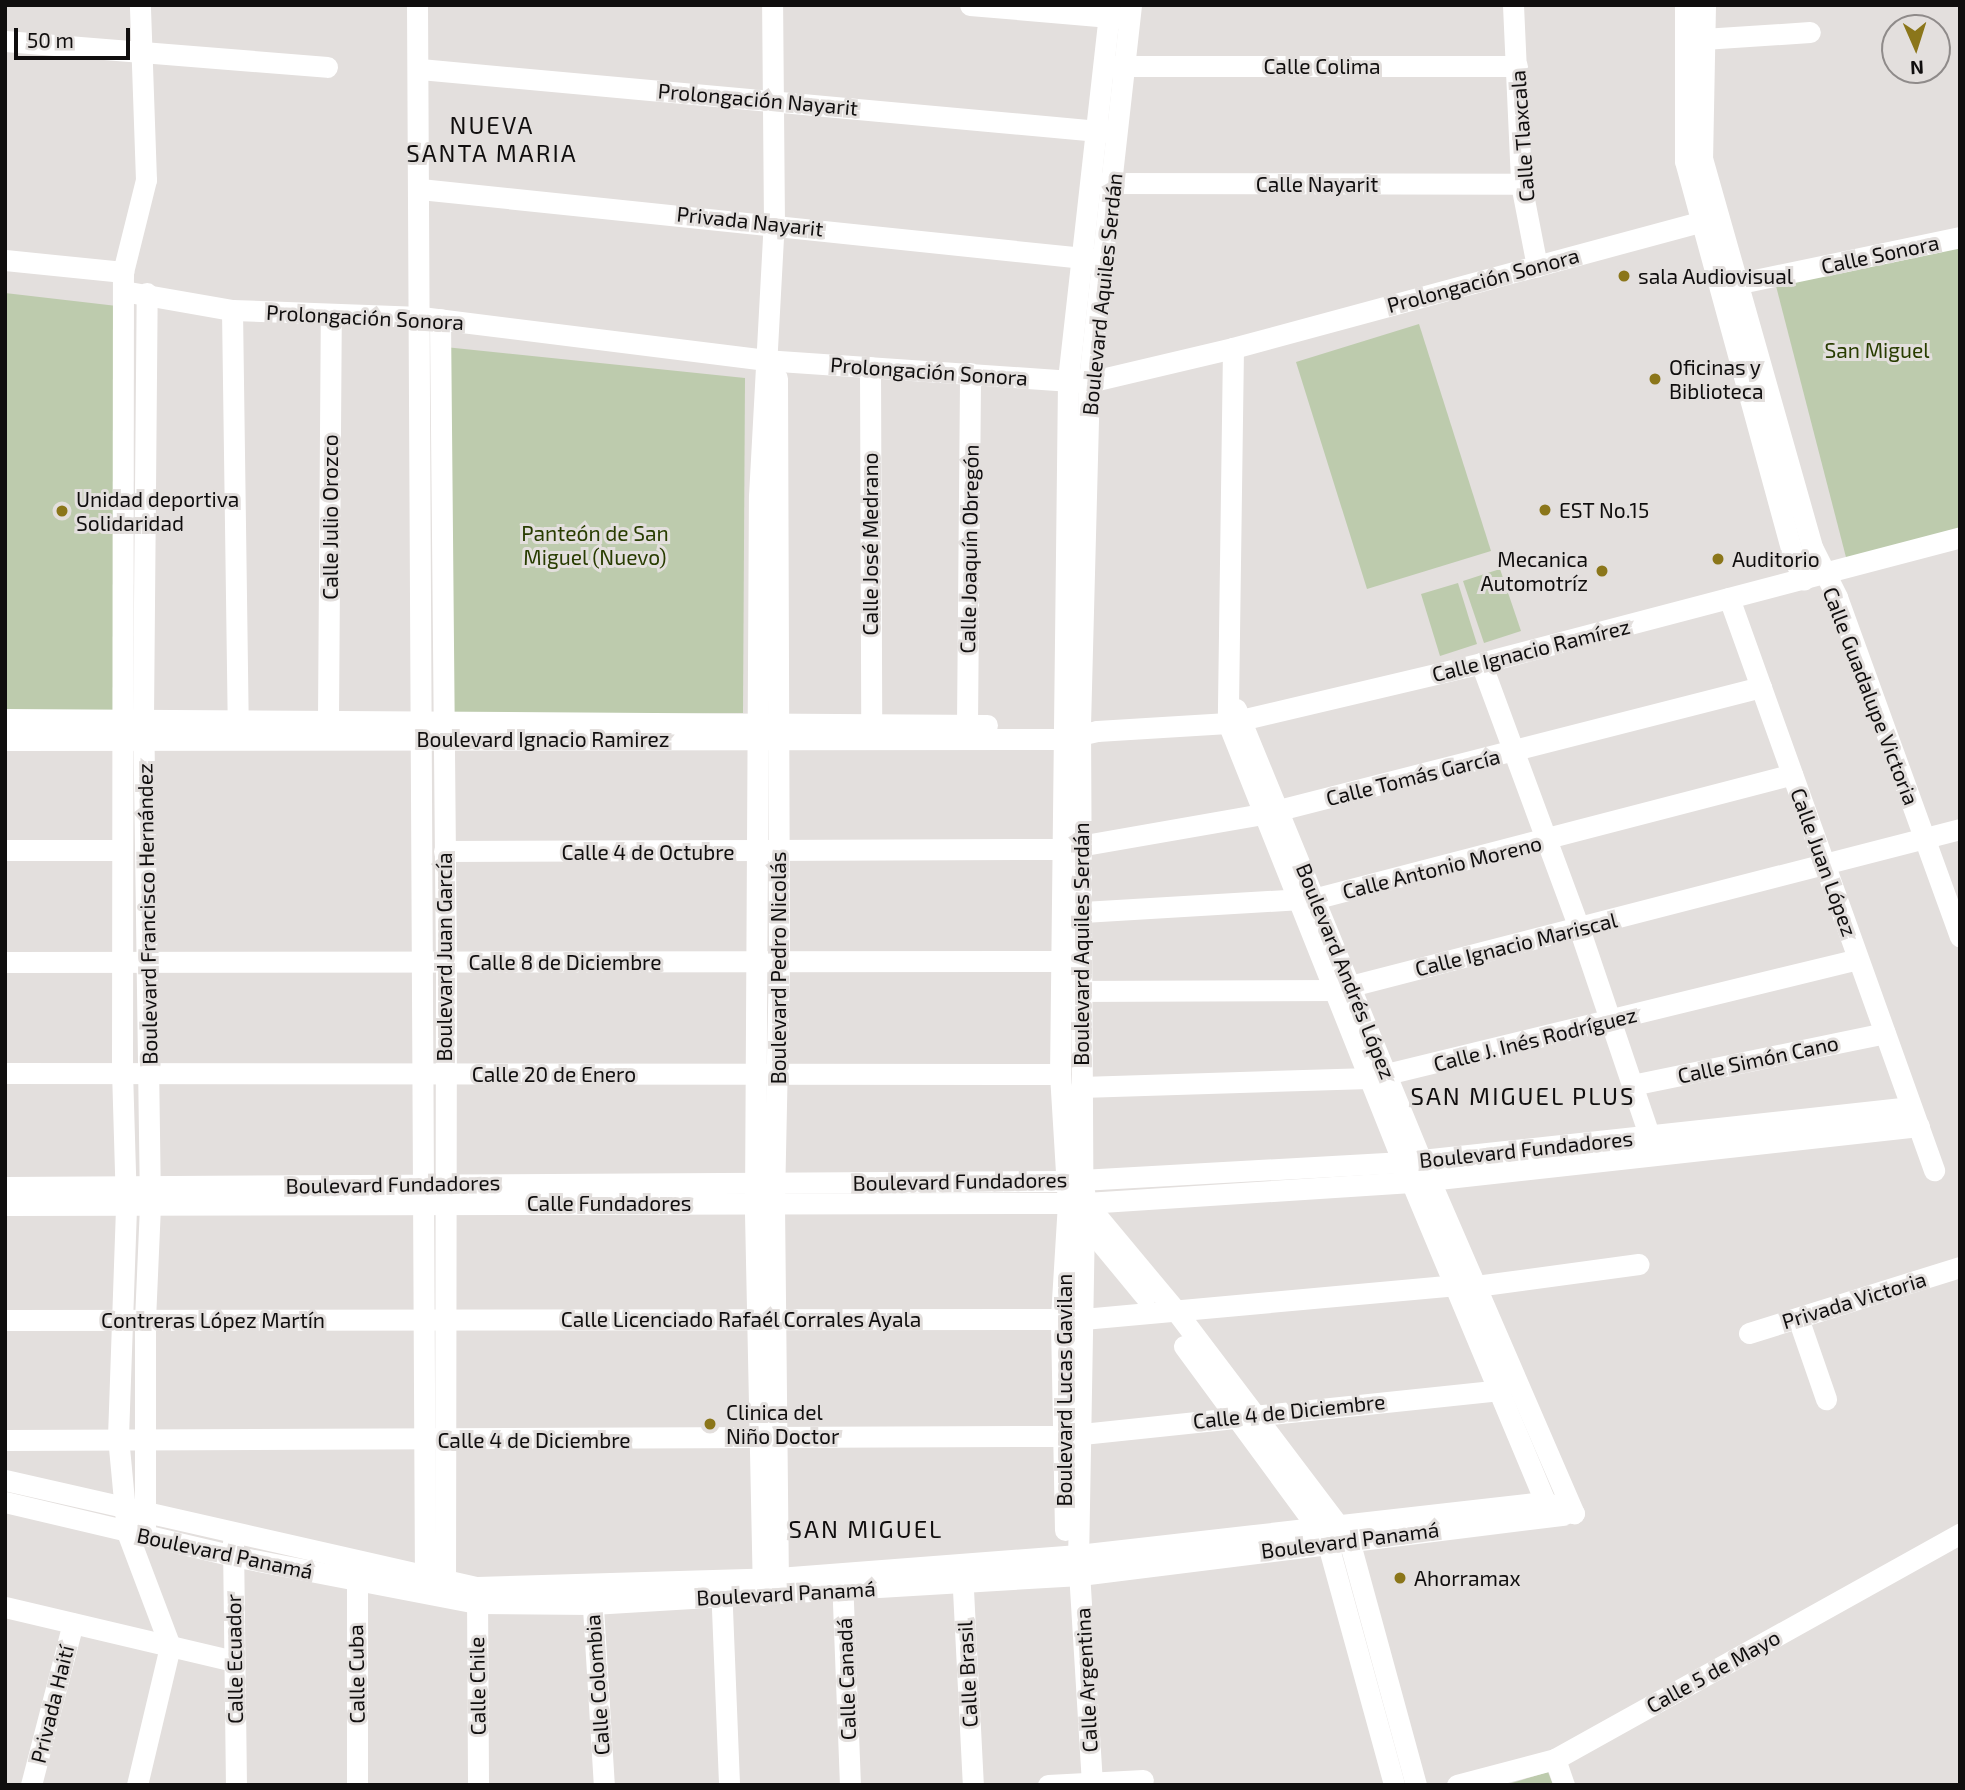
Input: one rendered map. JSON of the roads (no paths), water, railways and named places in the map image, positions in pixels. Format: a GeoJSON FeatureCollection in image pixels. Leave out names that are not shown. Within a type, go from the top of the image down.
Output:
{"type":"FeatureCollection","features":[{"type":"Feature","properties":{"kind":"street","name":"Boulevard Francisco Hernández"},"geometry":{"type":"LineString","coordinates":[[138,1527],[144,1438],[150,1196],[149,962],[137,726],[123,281],[146,180],[140,5]]}},
{"type":"Feature","properties":{"kind":"street"},"geometry":{"type":"LineString","coordinates":[[417,5],[421,69],[420,189],[430,318]]}},
{"type":"Feature","properties":{"kind":"street","name":"Boulevard Pedro Nicolás"},"geometry":{"type":"LineString","coordinates":[[770,1586],[769,1319],[765,1193],[771,355],[776,100],[772,5]]}},
{"type":"Feature","properties":{"kind":"street"},"geometry":{"type":"LineString","coordinates":[[970,5],[1120,12]]}},
{"type":"Feature","properties":{"kind":"street","name":"Calle Tlaxcala"},"geometry":{"type":"LineString","coordinates":[[1513,5],[1521,184],[1537,266]]}},
{"type":"Feature","properties":{"kind":"street","name":"Calle Guadalupe Victoria"},"geometry":{"type":"LineString","coordinates":[[1685,5],[1682,136],[1814,577],[1837,597],[1960,936]]}},
{"type":"Feature","properties":{"kind":"street","name":"Calle Guadalupe Victoria"},"geometry":{"type":"LineString","coordinates":[[1705,5],[1702,158],[1709,219]]}},
{"type":"Feature","properties":{"kind":"street","name":"Boulevard Aquiles Serdán"},"geometry":{"type":"LineString","coordinates":[[1073,1180],[1081,1087],[1072,991],[1071,848],[1076,732],[1080,257],[1103,66],[1120,12]]}},
{"type":"Feature","properties":{"kind":"street","name":"Boulevard Aquiles Serdán"},"geometry":{"type":"LineString","coordinates":[[1078,382],[1104,260],[1119,133],[1126,66],[1120,12]]}},
{"type":"Feature","properties":{"kind":"street"},"geometry":{"type":"LineString","coordinates":[[1703,39],[1810,32]]}},
{"type":"Feature","properties":{"kind":"street"},"geometry":{"type":"LineString","coordinates":[[5,41],[327,67]]}},
{"type":"Feature","properties":{"kind":"street","name":"Calle Colima"},"geometry":{"type":"LineString","coordinates":[[1103,66],[1517,66]]}},
{"type":"Feature","properties":{"kind":"street","name":"Prolongación Nayarit"},"geometry":{"type":"LineString","coordinates":[[421,69],[1119,133]]}},
{"type":"Feature","properties":{"kind":"street","name":"Calle Nayarit"},"geometry":{"type":"LineString","coordinates":[[1089,182],[1521,184]]}},
{"type":"Feature","properties":{"kind":"street","name":"Privada Nayarit"},"geometry":{"type":"LineString","coordinates":[[420,189],[774,223],[1104,260]]}},
{"type":"Feature","properties":{"kind":"street","name":"Prolongación Sonora"},"geometry":{"type":"LineString","coordinates":[[5,260],[123,281],[147,293],[232,310],[430,318],[870,367],[1078,382],[1233,348],[1709,219]]}},
{"type":"Feature","properties":{"kind":"street","name":"Calle Sonora"},"geometry":{"type":"LineString","coordinates":[[1727,286],[1960,237]]}},
{"type":"Feature","properties":{"kind":"street","name":"Boulevard Francisco Hernández"},"geometry":{"type":"LineString","coordinates":[[137,726],[147,293]]}},
{"type":"Feature","properties":{"kind":"street"},"geometry":{"type":"LineString","coordinates":[[232,310],[238,719]]}},
{"type":"Feature","properties":{"kind":"street","name":"Calle Julio Orozco"},"geometry":{"type":"LineString","coordinates":[[328,719],[331,316]]}},
{"type":"Feature","properties":{"kind":"street","name":"Boulevard Juan García"},"geometry":{"type":"LineString","coordinates":[[430,318],[445,729],[446,962],[422,1194],[432,1320],[435,1585]]}},
{"type":"Feature","properties":{"kind":"street","name":"Boulevard Juan García"},"geometry":{"type":"LineString","coordinates":[[430,318],[422,961],[444,1193],[432,1320]]}},
{"type":"Feature","properties":{"kind":"street","name":"Boulevard Andrés López"},"geometry":{"type":"LineString","coordinates":[[1233,348],[1231,701],[1236,721],[1416,1171],[1465,1286],[1574,1513]]}},
{"type":"Feature","properties":{"kind":"street","name":"Calle José Medrano"},"geometry":{"type":"LineString","coordinates":[[870,367],[871,720]]}},
{"type":"Feature","properties":{"kind":"street","name":"Calle Joaquín Obregón"},"geometry":{"type":"LineString","coordinates":[[967,724],[970,373]]}},
{"type":"Feature","properties":{"kind":"street","name":"Calle Ignacio Ramírez"},"geometry":{"type":"LineString","coordinates":[[1076,732],[1236,721],[1481,663],[1960,537]]}},
{"type":"Feature","properties":{"kind":"street","name":"Calle Juan López"},"geometry":{"type":"LineString","coordinates":[[1729,598],[1934,1170]]}},
{"type":"Feature","properties":{"kind":"street"},"geometry":{"type":"LineString","coordinates":[[1481,663],[1579,928],[1653,1145]]}},
{"type":"Feature","properties":{"kind":"street","name":"Calle Tomás García"},"geometry":{"type":"LineString","coordinates":[[1071,848],[1272,812],[1514,753],[1761,687]]}},
{"type":"Feature","properties":{"kind":"street","name":"Boulevard Ignacio Ramirez"},"geometry":{"type":"LineString","coordinates":[[5,719],[137,726],[423,730],[1076,732]]}},
{"type":"Feature","properties":{"kind":"street","name":"Boulevard Ignacio Ramirez"},"geometry":{"type":"LineString","coordinates":[[5,740],[122,740],[137,726],[238,719],[328,719],[423,730]]}},
{"type":"Feature","properties":{"kind":"street","name":"Boulevard Ignacio Ramirez"},"geometry":{"type":"LineString","coordinates":[[768,729],[871,720],[1076,732]]}},
{"type":"Feature","properties":{"kind":"street","name":"Boulevard Francisco Hernández"},"geometry":{"type":"LineString","coordinates":[[122,740],[122,1073],[126,1196],[118,1437],[123,1508],[138,1527]]}},
{"type":"Feature","properties":{"kind":"street","name":"Calle Antonio Moreno"},"geometry":{"type":"LineString","coordinates":[[1083,912],[1307,899],[1547,841],[1792,774]]}},
{"type":"Feature","properties":{"kind":"street","name":"Calle Ignacio Mariscal"},"geometry":{"type":"LineString","coordinates":[[1072,991],[1344,988],[1960,829]]}},
{"type":"Feature","properties":{"kind":"street","name":"Boulevard Aquiles Serdán"},"geometry":{"type":"LineString","coordinates":[[1071,848],[1083,912],[1072,961]]}},
{"type":"Feature","properties":{"kind":"street","name":"Calle 4 de Octubre"},"geometry":{"type":"LineString","coordinates":[[444,851],[769,852],[1071,848]]}},
{"type":"Feature","properties":{"kind":"street"},"geometry":{"type":"LineString","coordinates":[[5,850],[122,850]]}},
{"type":"Feature","properties":{"kind":"street","name":"Calle J. Inés Rodríguez"},"geometry":{"type":"LineString","coordinates":[[1081,1087],[1378,1076],[1611,1022],[1858,958]]}},
{"type":"Feature","properties":{"kind":"street","name":"Calle 8 de Diciembre"},"geometry":{"type":"LineString","coordinates":[[5,962],[1072,961]]}},
{"type":"Feature","properties":{"kind":"street","name":"Boulevard Aquiles Serdán"},"geometry":{"type":"LineString","coordinates":[[1072,991],[1060,1073],[1077,1203],[1084,1226],[1168,1312]]}},
{"type":"Feature","properties":{"kind":"street","name":"Calle Simón Cano"},"geometry":{"type":"LineString","coordinates":[[1632,1085],[1885,1033]]}},
{"type":"Feature","properties":{"kind":"street","name":"Calle 20 de Enero"},"geometry":{"type":"LineString","coordinates":[[5,1073],[1060,1073]]}},
{"type":"Feature","properties":{"kind":"street","name":"Boulevard Fundadores"},"geometry":{"type":"LineString","coordinates":[[1077,1203],[1416,1171],[1915,1116]]}},
{"type":"Feature","properties":{"kind":"street","name":"Boulevard Fundadores"},"geometry":{"type":"LineString","coordinates":[[765,1193],[1073,1180],[1416,1171]]}},
{"type":"Feature","properties":{"kind":"street"},"geometry":{"type":"LineString","coordinates":[[5,1186],[126,1196]]}},
{"type":"Feature","properties":{"kind":"street","name":"Calle Fundadores"},"geometry":{"type":"LineString","coordinates":[[5,1205],[126,1196],[444,1193],[765,1193],[1077,1203]]}},
{"type":"Feature","properties":{"kind":"street","name":"Boulevard Aquiles Serdán"},"geometry":{"type":"LineString","coordinates":[[1077,1203],[1168,1312],[1333,1533],[1416,1785]]}},
{"type":"Feature","properties":{"kind":"street","name":"Boulevard Lucas Gavilan"},"geometry":{"type":"LineString","coordinates":[[1073,1565],[1071,1435],[1061,1317],[1077,1203]]}},
{"type":"Feature","properties":{"kind":"street","name":"Boulevard Lucas Gavilan"},"geometry":{"type":"LineString","coordinates":[[1071,1435],[1083,1319],[1084,1226]]}},
{"type":"Feature","properties":{"kind":"street"},"geometry":{"type":"LineString","coordinates":[[1083,1319],[1465,1286],[1639,1264]]}},
{"type":"Feature","properties":{"kind":"street","name":"Privada Victoria"},"geometry":{"type":"LineString","coordinates":[[1749,1333],[1960,1267]]}},
{"type":"Feature","properties":{"kind":"street","name":"Boulevard Andrés López"},"geometry":{"type":"LineString","coordinates":[[1465,1286],[1498,1390],[1545,1502]]}},
{"type":"Feature","properties":{"kind":"street"},"geometry":{"type":"LineString","coordinates":[[1798,1318],[1826,1399]]}},
{"type":"Feature","properties":{"kind":"street","name":"Calle Licenciado Rafaél Corrales Ayala"},"geometry":{"type":"LineString","coordinates":[[432,1320],[1083,1319]]}},
{"type":"Feature","properties":{"kind":"street","name":"Contreras López Martín"},"geometry":{"type":"LineString","coordinates":[[5,1320],[432,1320]]}},
{"type":"Feature","properties":{"kind":"street","name":"Calle 4 de Diciembre"},"geometry":{"type":"LineString","coordinates":[[5,1440],[118,1437],[432,1440],[1071,1435],[1498,1390]]}},
{"type":"Feature","properties":{"kind":"street","name":"Boulevard Panamá"},"geometry":{"type":"LineString","coordinates":[[5,1480],[123,1508]]}},
{"type":"Feature","properties":{"kind":"street"},"geometry":{"type":"LineString","coordinates":[[1545,1502],[1574,1513]]}},
{"type":"Feature","properties":{"kind":"street","name":"Boulevard Panamá"},"geometry":{"type":"LineString","coordinates":[[138,1527],[233,1556],[356,1572],[477,1595],[592,1595],[842,1582],[1073,1565],[1333,1533],[1545,1502]]}},
{"type":"Feature","properties":{"kind":"street","name":"Boulevard Panamá"},"geometry":{"type":"LineString","coordinates":[[5,1503],[138,1527],[234,1534],[356,1572]]}},
{"type":"Feature","properties":{"kind":"street","name":"Boulevard Panamá"},"geometry":{"type":"LineString","coordinates":[[1333,1533],[1574,1513]]}},
{"type":"Feature","properties":{"kind":"street"},"geometry":{"type":"LineString","coordinates":[[137,1785],[170,1646],[136,1556],[138,1527]]}},
{"type":"Feature","properties":{"kind":"street","name":"Boulevard Aquiles Serdán"},"geometry":{"type":"LineString","coordinates":[[1333,1533],[1394,1785]]}},
{"type":"Feature","properties":{"kind":"street","name":"Calle Ecuador"},"geometry":{"type":"LineString","coordinates":[[234,1534],[236,1785]]}},
{"type":"Feature","properties":{"kind":"street","name":"Calle 5 de Mayo"},"geometry":{"type":"LineString","coordinates":[[1457,1785],[1555,1759],[1960,1534]]}},
{"type":"Feature","properties":{"kind":"street","name":"Calle Argentina"},"geometry":{"type":"LineString","coordinates":[[1073,1565],[1092,1784]]}},
{"type":"Feature","properties":{"kind":"street","name":"Calle Cuba"},"geometry":{"type":"LineString","coordinates":[[356,1572],[358,1785]]}},
{"type":"Feature","properties":{"kind":"street","name":"Calle Brasil"},"geometry":{"type":"LineString","coordinates":[[963,1574],[972,1785]]}},
{"type":"Feature","properties":{"kind":"street","name":"Calle Canadá"},"geometry":{"type":"LineString","coordinates":[[842,1582],[850,1785]]}},
{"type":"Feature","properties":{"kind":"street"},"geometry":{"type":"LineString","coordinates":[[721,1589],[729,1785]]}},
{"type":"Feature","properties":{"kind":"street","name":"Calle Chile"},"geometry":{"type":"LineString","coordinates":[[477,1595],[478,1785]]}},
{"type":"Feature","properties":{"kind":"street","name":"Calle Colombia"},"geometry":{"type":"LineString","coordinates":[[592,1595],[604,1785]]}},
{"type":"Feature","properties":{"kind":"street"},"geometry":{"type":"LineString","coordinates":[[5,1607],[234,1661]]}},
{"type":"Feature","properties":{"kind":"street","name":"Privada Haití"},"geometry":{"type":"LineString","coordinates":[[31,1785],[73,1623]]}},
{"type":"Feature","properties":{"kind":"street"},"geometry":{"type":"LineString","coordinates":[[1555,1759],[1564,1785]]}},
{"type":"Feature","properties":{"kind":"street"},"geometry":{"type":"LineString","coordinates":[[1048,1785],[1143,1780]]}},
{"type":"Feature","properties":{"kind":"place","name":"sala Audiovisual"},"geometry":{"type":"Point","coordinates":[1624,276]}},
{"type":"Feature","properties":{"kind":"place","name":"Oficinas y Biblioteca"},"geometry":{"type":"Point","coordinates":[1655,379]}},
{"type":"Feature","properties":{"kind":"place","name":"EST No.15"},"geometry":{"type":"Point","coordinates":[1545,510]}},
{"type":"Feature","properties":{"kind":"place","name":"Unidad deportiva Solidaridad"},"geometry":{"type":"Point","coordinates":[62,511]}},
{"type":"Feature","properties":{"kind":"place","name":"Auditorio"},"geometry":{"type":"Point","coordinates":[1718,559]}},
{"type":"Feature","properties":{"kind":"place","name":"Mecanica Automotríz"},"geometry":{"type":"Point","coordinates":[1602,571]}},
{"type":"Feature","properties":{"kind":"place","name":"Clinica del Niño Doctor"},"geometry":{"type":"Point","coordinates":[710,1424]}},
{"type":"Feature","properties":{"kind":"place","name":"Ahorramax"},"geometry":{"type":"Point","coordinates":[1400,1578]}},
{"type":"Feature","properties":{"kind":"district","name":"NUEVA SANTA MARIA"},"geometry":{"type":"Point","coordinates":[492,139]}},
{"type":"Feature","properties":{"kind":"district","name":"SAN MIGUEL PLUS"},"geometry":{"type":"Point","coordinates":[1523,1096]}},
{"type":"Feature","properties":{"kind":"district","name":"SAN MIGUEL"},"geometry":{"type":"Point","coordinates":[866,1529]}},
{"type":"Feature","properties":{"kind":"park label","name":"San Miguel"},"geometry":{"type":"Point","coordinates":[1877,350]}},
{"type":"Feature","properties":{"kind":"park label","name":"Panteón de San Miguel (Nuevo)"},"geometry":{"type":"Point","coordinates":[595,545]}}]}
